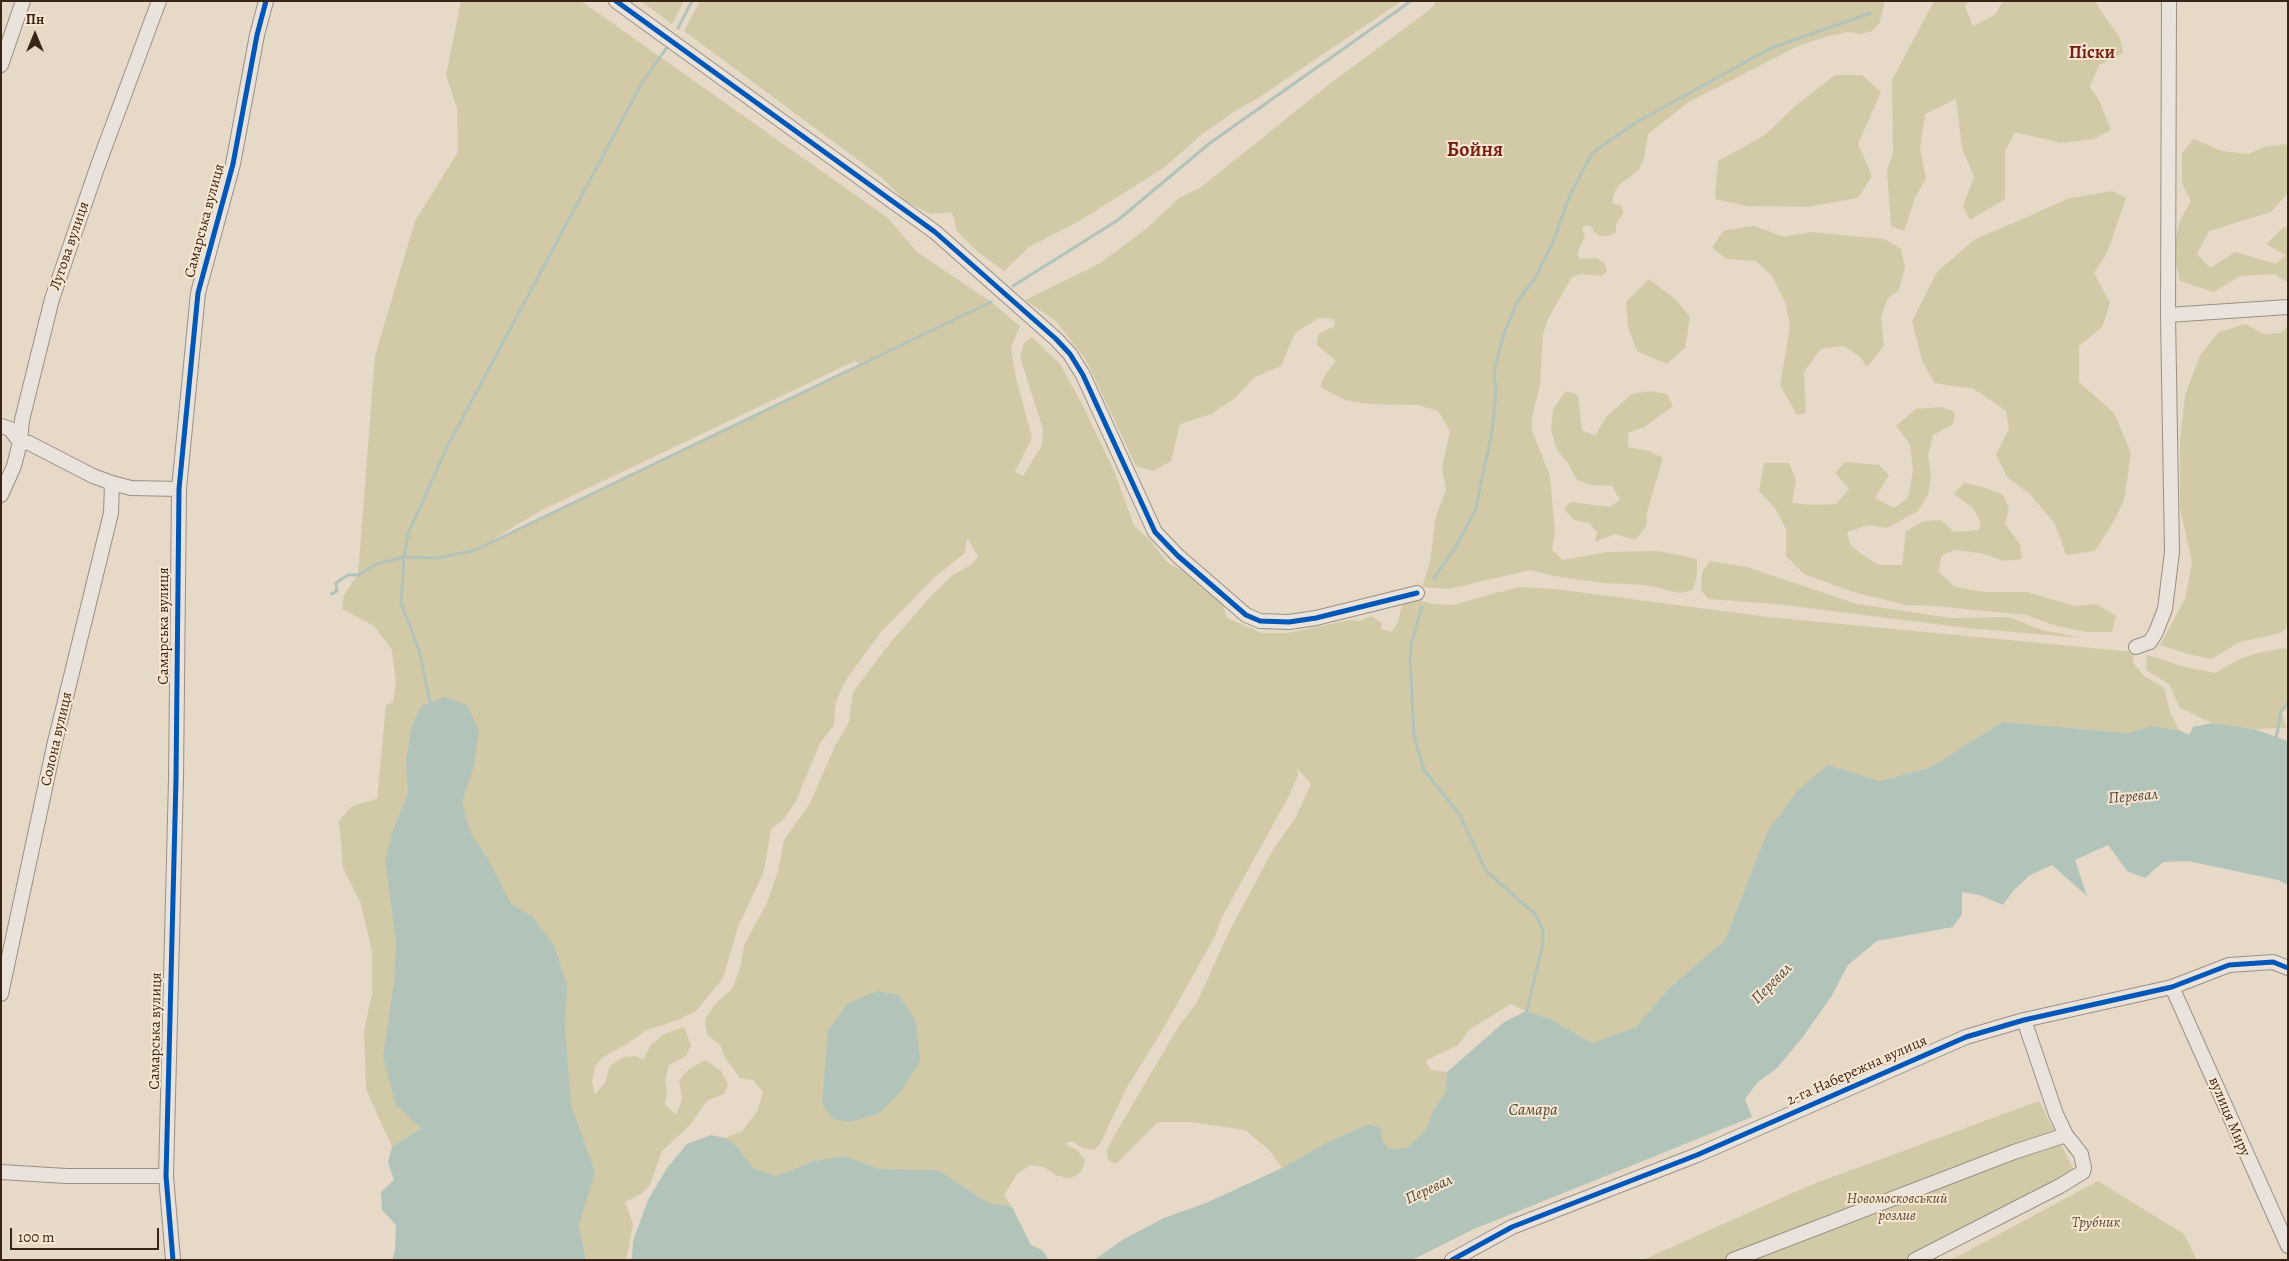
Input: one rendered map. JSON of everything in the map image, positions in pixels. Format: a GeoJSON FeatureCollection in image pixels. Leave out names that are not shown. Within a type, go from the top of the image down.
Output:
{"type":"FeatureCollection","features":[{"type":"Feature","properties":{"kind":"street"},"geometry":{"type":"LineString","coordinates":[[1,65],[23,1]]}},
{"type":"Feature","properties":{"kind":"street","name":"Лугова вулиця"},"geometry":{"type":"LineString","coordinates":[[1,495],[14,466],[20,442],[22,420],[52,300],[97,168],[158,1]]}},
{"type":"Feature","properties":{"kind":"street","name":"Самарська вулиця"},"geometry":{"type":"LineString","coordinates":[[173,1260],[166,1176],[176,779],[179,489],[198,293],[233,164],[256,35],[266,1]]}},
{"type":"Feature","properties":{"kind":"street"},"geometry":{"type":"LineString","coordinates":[[616,1],[935,232],[1056,339],[1070,354],[1083,375],[1155,532],[1173,551],[1246,615],[1260,621],[1290,622],[1316,618],[1417,593]]}},
{"type":"Feature","properties":{"kind":"street"},"geometry":{"type":"LineString","coordinates":[[2136,647],[2150,642],[2162,617],[2172,552],[2168,315],[2169,1]]}},
{"type":"Feature","properties":{"kind":"street"},"geometry":{"type":"LineString","coordinates":[[2168,315],[2288,307]]}},
{"type":"Feature","properties":{"kind":"street"},"geometry":{"type":"LineString","coordinates":[[1,426],[10,429],[20,442],[29,443],[93,476],[112,483],[131,488],[179,489]]}},
{"type":"Feature","properties":{"kind":"street","name":"Солона вулиця"},"geometry":{"type":"LineString","coordinates":[[1,994],[54,746],[111,513],[112,483]]}},
{"type":"Feature","properties":{"kind":"street","name":"2-га Набережна вулиця"},"geometry":{"type":"LineString","coordinates":[[1452,1260],[1512,1226],[1697,1155],[1966,1037],[2024,1020],[2172,987],[2229,965],[2273,962],[2288,968]]}},
{"type":"Feature","properties":{"kind":"street","name":"вулиця Миру"},"geometry":{"type":"LineString","coordinates":[[2172,987],[2288,1246]]}},
{"type":"Feature","properties":{"kind":"street"},"geometry":{"type":"LineString","coordinates":[[1916,1260],[2079,1175],[2084,1168],[2081,1154],[2066,1135],[2056,1114],[2024,1020]]}},
{"type":"Feature","properties":{"kind":"street"},"geometry":{"type":"LineString","coordinates":[[1733,1260],[2014,1152],[2066,1135]]}},
{"type":"Feature","properties":{"kind":"street"},"geometry":{"type":"LineString","coordinates":[[1,1172],[66,1176],[166,1176]]}},
{"type":"Feature","properties":{"kind":"green space"},"geometry":{"type":"Polygon","coordinates":[[[461,1],[581,1],[888,218],[917,252],[991,302],[1020,326],[1011,347],[1016,378],[1032,438],[1015,472],[1023,476],[1042,445],[1043,429],[1020,357],[1024,343],[1032,337],[1060,364],[1082,404],[1115,473],[1134,526],[1150,540],[1168,563],[1189,574],[1222,602],[1227,618],[1262,633],[1288,633],[1349,620],[1360,621],[1371,616],[1382,623],[1381,629],[1392,632],[1398,622],[1402,605],[1413,598],[1432,604],[1453,605],[1518,587],[1555,589],[1768,617],[2134,652],[2133,663],[2144,676],[2164,688],[2170,712],[2179,730],[2151,726],[2128,733],[2002,722],[1931,767],[1880,781],[1828,765],[1767,832],[1725,940],[1669,988],[1636,1027],[1592,1043],[1550,1019],[1511,1004],[1470,1029],[1458,1045],[1425,1061],[1431,1070],[1447,1072],[1445,1093],[1433,1111],[1426,1130],[1406,1148],[1390,1149],[1382,1142],[1369,1124],[1330,1141],[1282,1168],[1269,1150],[1245,1130],[1190,1122],[1158,1122],[1116,1164],[1108,1160],[1107,1150],[1114,1136],[1177,1029],[1197,1002],[1230,930],[1274,848],[1295,819],[1311,784],[1297,768],[1298,775],[1290,794],[1222,917],[1215,936],[1162,1031],[1127,1087],[1100,1144],[1094,1150],[1082,1148],[1072,1141],[1065,1144],[1077,1150],[1085,1160],[1081,1172],[1070,1179],[1056,1175],[1044,1167],[1030,1165],[1017,1174],[1004,1195],[1012,1207],[989,1203],[965,1187],[880,1169],[844,1156],[814,1161],[776,1176],[753,1168],[736,1145],[725,1138],[742,1131],[757,1112],[763,1092],[753,1080],[740,1078],[725,1058],[721,1046],[707,1035],[705,1019],[715,1004],[732,989],[741,965],[744,945],[767,903],[778,871],[784,840],[809,805],[835,746],[849,722],[853,692],[890,643],[932,595],[953,575],[972,564],[978,556],[967,538],[965,553],[936,576],[880,633],[846,680],[836,701],[834,725],[820,743],[796,801],[784,819],[771,829],[764,871],[738,927],[723,978],[696,1011],[678,1020],[647,1030],[603,1057],[595,1067],[592,1082],[595,1094],[605,1083],[610,1066],[623,1057],[636,1056],[643,1060],[651,1045],[664,1034],[684,1027],[691,1045],[686,1056],[669,1065],[665,1080],[667,1091],[665,1104],[676,1115],[682,1099],[679,1080],[689,1069],[706,1060],[722,1072],[728,1085],[724,1094],[707,1101],[690,1125],[662,1151],[650,1185],[641,1194],[625,1202],[633,1224],[626,1260],[586,1260],[579,1225],[594,1171],[421,1128],[392,1147],[366,1089],[364,1031],[372,994],[372,952],[361,904],[343,868],[339,821],[352,806],[377,799],[386,706],[393,702],[396,684],[392,650],[374,626],[342,609],[344,595],[358,574],[375,356],[415,221],[458,152],[457,108],[446,75],[461,1]],[[855,361],[540,511],[481,547],[860,365],[855,361]]]}},
{"type":"Feature","properties":{"kind":"green space"},"geometry":{"type":"Polygon","coordinates":[[[641,1],[684,1],[672,24],[641,1]]]}},
{"type":"Feature","properties":{"kind":"green space"},"geometry":{"type":"Polygon","coordinates":[[[700,1],[1402,1],[1258,98],[1235,111],[1201,135],[1165,167],[1081,220],[1029,247],[1004,271],[978,252],[957,231],[952,212],[930,214],[905,201],[881,177],[684,31],[700,1]]]}},
{"type":"Feature","properties":{"kind":"green space"},"geometry":{"type":"Polygon","coordinates":[[[1436,1],[1885,1],[1879,24],[1872,31],[1860,34],[1848,32],[1798,46],[1689,102],[1648,134],[1644,158],[1639,170],[1618,186],[1613,196],[1612,204],[1620,205],[1624,212],[1616,224],[1616,232],[1609,236],[1600,236],[1594,232],[1592,227],[1586,225],[1582,228],[1585,236],[1577,254],[1580,259],[1597,258],[1605,264],[1607,271],[1602,276],[1581,274],[1572,277],[1548,319],[1543,334],[1540,385],[1532,417],[1532,431],[1550,476],[1555,531],[1552,550],[1563,560],[1607,552],[1658,551],[1697,559],[1697,575],[1693,590],[1680,593],[1646,585],[1603,583],[1554,576],[1530,570],[1449,589],[1422,587],[1430,562],[1436,516],[1446,490],[1442,468],[1450,431],[1438,411],[1418,405],[1369,404],[1345,400],[1320,387],[1325,375],[1336,361],[1317,345],[1318,334],[1335,326],[1334,319],[1319,318],[1295,333],[1281,366],[1255,377],[1235,398],[1211,414],[1180,424],[1171,461],[1153,471],[1136,466],[1086,360],[1056,321],[1025,300],[1099,264],[1146,229],[1179,198],[1200,188],[1327,86],[1432,8],[1436,1]]]}},
{"type":"Feature","properties":{"kind":"green space"},"geometry":{"type":"Polygon","coordinates":[[[1934,1],[1968,1],[1965,7],[1973,26],[1995,15],[2003,1],[2094,1],[2120,38],[2123,53],[2099,65],[2090,87],[2100,102],[2111,130],[2094,139],[2061,143],[2015,132],[2005,151],[2005,199],[1970,220],[1963,206],[1974,177],[1962,148],[1956,99],[1925,114],[1920,148],[1926,178],[1915,198],[1904,231],[1891,226],[1887,170],[1893,153],[1892,80],[1934,1]]]}},
{"type":"Feature","properties":{"kind":"green space"},"geometry":{"type":"Polygon","coordinates":[[[1835,75],[1862,75],[1881,92],[1858,144],[1872,176],[1858,198],[1807,207],[1747,206],[1715,199],[1718,161],[1765,135],[1794,107],[1835,75]]]}},
{"type":"Feature","properties":{"kind":"green space"},"geometry":{"type":"Polygon","coordinates":[[[2194,139],[2222,151],[2248,154],[2264,147],[2286,144],[2288,146],[2288,193],[2271,212],[2209,231],[2197,254],[2210,268],[2235,252],[2276,264],[2286,255],[2266,244],[2284,227],[2288,228],[2288,283],[2274,274],[2240,276],[2214,292],[2180,281],[2173,252],[2180,220],[2191,202],[2182,183],[2182,153],[2194,139]]]}},
{"type":"Feature","properties":{"kind":"green space"},"geometry":{"type":"Polygon","coordinates":[[[2112,191],[2126,198],[2107,253],[2094,273],[2110,303],[2102,327],[2079,346],[2079,382],[2114,413],[2131,453],[2124,500],[2114,521],[2095,551],[2066,555],[2055,524],[2030,494],[2007,477],[1996,455],[2009,429],[2006,411],[1974,389],[1934,383],[1922,360],[1912,321],[1937,272],[1974,240],[2070,198],[2112,191]]]}},
{"type":"Feature","properties":{"kind":"green space"},"geometry":{"type":"Polygon","coordinates":[[[1754,226],[1784,237],[1811,232],[1884,239],[1901,249],[1905,267],[1899,290],[1888,298],[1881,317],[1884,346],[1867,367],[1860,357],[1844,346],[1821,349],[1804,372],[1806,413],[1797,415],[1780,385],[1790,328],[1786,304],[1772,276],[1756,261],[1727,259],[1712,248],[1723,231],[1754,226]]]}},
{"type":"Feature","properties":{"kind":"green space"},"geometry":{"type":"Polygon","coordinates":[[[1649,279],[1675,299],[1690,317],[1685,348],[1667,364],[1637,351],[1628,327],[1626,302],[1649,279]]]}},
{"type":"Feature","properties":{"kind":"green space"},"geometry":{"type":"Polygon","coordinates":[[[2246,324],[2263,334],[2281,333],[2288,326],[2288,626],[2281,633],[2239,642],[2212,659],[2160,645],[2185,599],[2192,562],[2180,509],[2180,441],[2185,395],[2200,355],[2219,332],[2246,324]]]}},
{"type":"Feature","properties":{"kind":"green space"},"geometry":{"type":"Polygon","coordinates":[[[1566,391],[1578,395],[1582,430],[1595,436],[1606,417],[1632,394],[1649,391],[1667,394],[1673,406],[1644,427],[1628,433],[1628,447],[1649,451],[1663,458],[1647,512],[1646,527],[1635,540],[1615,534],[1595,542],[1597,532],[1589,523],[1574,520],[1564,509],[1570,502],[1610,507],[1620,500],[1612,486],[1592,485],[1577,480],[1567,462],[1557,450],[1551,430],[1553,409],[1566,391]]]}},
{"type":"Feature","properties":{"kind":"green space"},"geometry":{"type":"Polygon","coordinates":[[[1942,407],[1955,412],[1953,424],[1933,435],[1928,455],[1931,476],[1928,495],[1918,511],[1887,528],[1868,525],[1847,532],[1850,544],[1879,565],[1902,565],[1906,531],[1924,521],[1941,520],[1954,532],[1979,530],[1981,523],[1973,508],[1954,494],[1964,483],[1983,487],[2003,495],[2009,508],[2005,524],[2020,544],[2022,559],[2004,561],[1981,553],[1953,550],[1941,556],[1939,572],[1955,587],[1985,592],[2027,592],[2075,606],[2096,604],[2116,616],[2112,632],[2086,632],[2057,626],[2026,615],[1906,605],[1853,592],[1804,574],[1786,556],[1786,529],[1775,508],[1759,491],[1764,463],[1789,463],[1796,480],[1792,503],[1814,505],[1836,504],[1849,489],[1835,473],[1845,462],[1879,465],[1889,475],[1875,498],[1894,508],[1908,498],[1913,471],[1910,444],[1896,426],[1916,409],[1942,407]]]}},
{"type":"Feature","properties":{"kind":"green space"},"geometry":{"type":"Polygon","coordinates":[[[1710,561],[1747,567],[1857,604],[1951,618],[2009,617],[2042,630],[2083,638],[1967,628],[1776,604],[1708,599],[1701,590],[1702,572],[1710,561]]]}},
{"type":"Feature","properties":{"kind":"green space"},"geometry":{"type":"Polygon","coordinates":[[[2284,648],[2288,650],[2288,703],[2281,712],[2287,728],[2254,729],[2212,723],[2180,708],[2169,684],[2146,670],[2147,655],[2182,666],[2215,673],[2239,659],[2284,648]]]}},
{"type":"Feature","properties":{"kind":"green space","name":"Новомосковський розлив"},"geometry":{"type":"Polygon","coordinates":[[[2039,1101],[2075,1172],[1908,1260],[1643,1260],[1808,1186],[2039,1101]]]}},
{"type":"Feature","properties":{"kind":"green space","name":"Трубник"},"geometry":{"type":"Polygon","coordinates":[[[2098,1181],[2184,1234],[2197,1260],[1951,1260],[2098,1181]]]}},
{"type":"Feature","properties":{"kind":"water"},"geometry":{"type":"Polygon","coordinates":[[[445,697],[466,704],[479,730],[474,765],[462,803],[471,834],[487,857],[511,904],[533,917],[555,947],[567,986],[565,1028],[571,1105],[595,1172],[579,1225],[586,1260],[392,1260],[395,1251],[396,1225],[382,1210],[381,1192],[394,1180],[388,1162],[392,1147],[421,1128],[396,1105],[383,1057],[394,982],[396,941],[385,860],[393,830],[408,793],[406,760],[412,725],[421,706],[445,697]]]}},
{"type":"Feature","properties":{"kind":"water","name":"Самара"},"geometry":{"type":"Polygon","coordinates":[[[2002,722],[2128,733],[2151,726],[2179,730],[2189,735],[2193,727],[2212,723],[2254,729],[2288,741],[2288,885],[2278,880],[2188,861],[2163,862],[2145,878],[2127,871],[2108,845],[2075,860],[2087,896],[2052,865],[2030,875],[2013,891],[2003,905],[1979,895],[1962,892],[1962,914],[1953,927],[1877,941],[1848,965],[1831,997],[1802,1038],[1776,1069],[1758,1082],[1745,1099],[1752,1117],[1474,1229],[1412,1260],[1094,1260],[1124,1239],[1164,1218],[1206,1203],[1282,1168],[1330,1141],[1369,1124],[1381,1128],[1382,1141],[1390,1149],[1406,1148],[1426,1130],[1433,1111],[1445,1093],[1447,1072],[1503,1023],[1526,1011],[1550,1019],[1592,1043],[1636,1027],[1669,988],[1725,940],[1767,832],[1798,790],[1828,765],[1880,781],[1931,767],[2002,722]]]}},
{"type":"Feature","properties":{"kind":"water"},"geometry":{"type":"Polygon","coordinates":[[[877,991],[899,995],[916,1021],[920,1061],[902,1090],[880,1113],[851,1122],[832,1119],[822,1103],[828,1030],[847,1004],[877,991]]]}},
{"type":"Feature","properties":{"kind":"water"},"geometry":{"type":"Polygon","coordinates":[[[711,1135],[725,1138],[736,1145],[753,1168],[776,1176],[814,1161],[844,1156],[880,1169],[938,1170],[989,1203],[1012,1207],[1031,1245],[1042,1250],[1049,1260],[632,1260],[633,1241],[648,1200],[667,1168],[687,1144],[711,1135]]]}},
{"type":"Feature","properties":{"kind":"waterway"},"geometry":{"type":"LineString","coordinates":[[678,28],[692,1]]}},
{"type":"Feature","properties":{"kind":"waterway"},"geometry":{"type":"LineString","coordinates":[[1013,286],[1118,220],[1210,143],[1411,1]]}},
{"type":"Feature","properties":{"kind":"waterway"},"geometry":{"type":"LineString","coordinates":[[1434,578],[1455,548],[1475,511],[1492,432],[1496,391],[1494,371],[1504,334],[1517,302],[1536,277],[1554,240],[1569,197],[1592,153],[1635,123],[1771,48],[1871,13]]}},
{"type":"Feature","properties":{"kind":"waterway"},"geometry":{"type":"LineString","coordinates":[[431,706],[419,650],[401,603],[404,557],[408,534],[447,447],[643,81],[668,46]]}},
{"type":"Feature","properties":{"kind":"waterway"},"geometry":{"type":"LineString","coordinates":[[332,594],[337,591],[336,583],[348,575],[358,575],[377,564],[404,557],[437,558],[473,551],[991,302]]}},
{"type":"Feature","properties":{"kind":"waterway"},"geometry":{"type":"LineString","coordinates":[[1422,607],[1411,645],[1410,658],[1414,737],[1424,770],[1460,815],[1486,871],[1536,915],[1543,931],[1543,943],[1526,1015]]}},
{"type":"Feature","properties":{"kind":"waterway"},"geometry":{"type":"LineString","coordinates":[[2276,739],[2281,712],[2288,703]]}},
{"type":"Feature","properties":{"kind":"cycle path"},"geometry":{"type":"LineString","coordinates":[[173,1260],[166,1176],[176,779],[179,489],[198,293],[233,164],[257,35],[266,1]]}},
{"type":"Feature","properties":{"kind":"cycle path"},"geometry":{"type":"LineString","coordinates":[[616,1],[935,232],[1056,339],[1070,354],[1083,375],[1155,532],[1178,556],[1246,615],[1260,621],[1289,622],[1316,618],[1417,593]]}},
{"type":"Feature","properties":{"kind":"cycle path"},"geometry":{"type":"LineString","coordinates":[[1452,1260],[1512,1227],[1697,1155],[1966,1037],[2024,1020],[2172,987],[2229,965],[2273,962],[2288,968]]}},
{"type":"Feature","properties":{"kind":"district","name":"Піски"},"geometry":{"type":"Point","coordinates":[2092,54]}},
{"type":"Feature","properties":{"kind":"district","name":"Бойня"},"geometry":{"type":"Point","coordinates":[1475,151]}},
{"type":"Feature","properties":{"kind":"water label","name":"Перевал"},"geometry":{"type":"Point","coordinates":[2133,797]}},
{"type":"Feature","properties":{"kind":"water label","name":"Перевал"},"geometry":{"type":"Point","coordinates":[1772,984]}},
{"type":"Feature","properties":{"kind":"water label","name":"Перевал"},"geometry":{"type":"Point","coordinates":[1429,1190]}}]}
